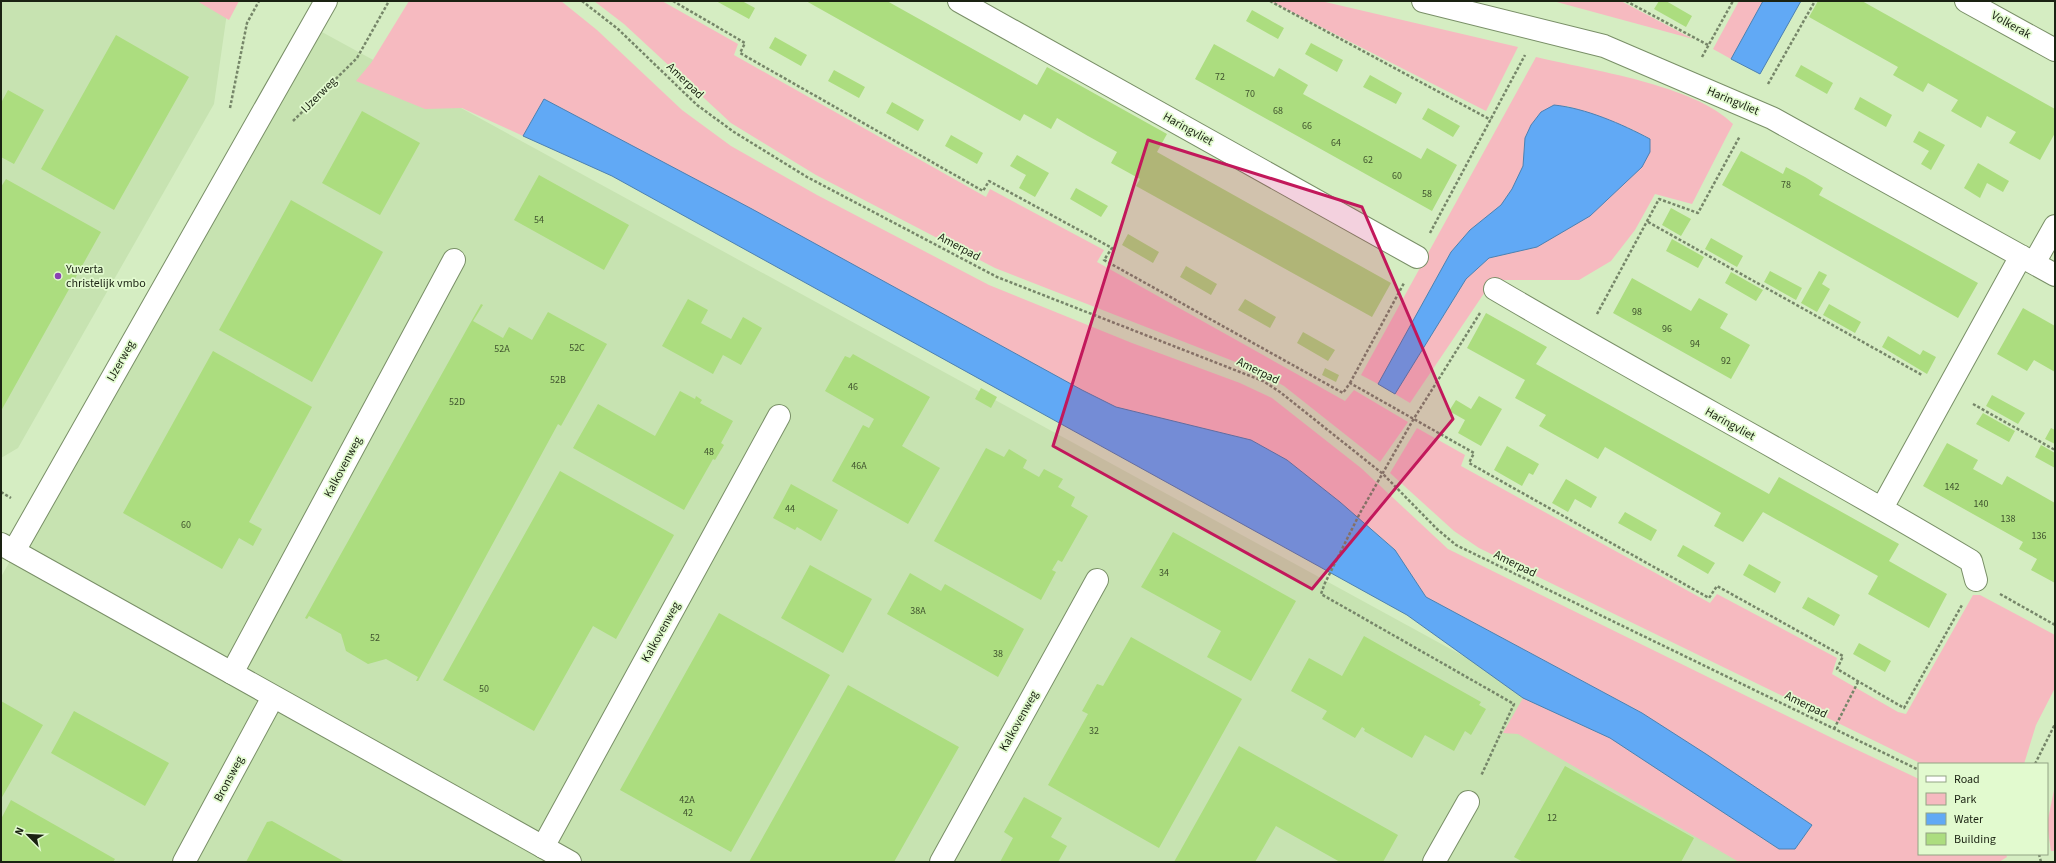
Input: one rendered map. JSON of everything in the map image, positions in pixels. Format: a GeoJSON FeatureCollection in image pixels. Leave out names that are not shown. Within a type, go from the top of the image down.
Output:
{"type":"FeatureCollection","features":[{"type":"Feature","properties":{"kind":"street","name":"IJzerweg"},"geometry":{"type":"LineString","coordinates":[[8,548],[326,1]]}},
{"type":"Feature","properties":{"kind":"street","name":"Haringvliet"},"geometry":{"type":"LineString","coordinates":[[959,1],[1418,257]]}},
{"type":"Feature","properties":{"kind":"street","name":"Haringvliet"},"geometry":{"type":"LineString","coordinates":[[1423,1],[1449,4],[1539,30],[1604,46],[1754,110],[1779,122],[2055,275]]}},
{"type":"Feature","properties":{"kind":"street","name":"Volkerak"},"geometry":{"type":"LineString","coordinates":[[1966,1],[2055,50]]}},
{"type":"Feature","properties":{"kind":"street"},"geometry":{"type":"LineString","coordinates":[[1882,508],[1948,389],[2028,259],[2055,226]]}},
{"type":"Feature","properties":{"kind":"street","name":"Kalkovenweg"},"geometry":{"type":"LineString","coordinates":[[232,673],[454,260]]}},
{"type":"Feature","properties":{"kind":"street","name":"Haringvliet"},"geometry":{"type":"LineString","coordinates":[[1495,289],[1583,341],[1882,508],[1971,561],[1976,580]]}},
{"type":"Feature","properties":{"kind":"street","name":"Kalkovenweg"},"geometry":{"type":"LineString","coordinates":[[543,847],[779,416]]}},
{"type":"Feature","properties":{"kind":"street"},"geometry":{"type":"LineString","coordinates":[[8,548],[570,862]]}},
{"type":"Feature","properties":{"kind":"street","name":"Kalkovenweg"},"geometry":{"type":"LineString","coordinates":[[941,862],[1097,580]]}},
{"type":"Feature","properties":{"kind":"street","name":"Bronsweg"},"geometry":{"type":"LineString","coordinates":[[184,862],[273,697]]}},
{"type":"Feature","properties":{"kind":"street"},"geometry":{"type":"LineString","coordinates":[[1434,862],[1468,802]]}},
{"type":"Feature","properties":{"kind":"path"},"geometry":{"type":"LineString","coordinates":[[230,116],[230,100],[247,23],[259,1]]}},
{"type":"Feature","properties":{"kind":"path","name":"IJzerweg"},"geometry":{"type":"LineString","coordinates":[[287,126],[357,58],[389,1]]}},
{"type":"Feature","properties":{"kind":"path","name":"Amerpad"},"geometry":{"type":"LineString","coordinates":[[582,1],[618,29],[697,105],[734,132],[807,177],[997,277],[1263,381],[1280,392],[1383,474],[1456,545],[1918,770]]}},
{"type":"Feature","properties":{"kind":"path"},"geometry":{"type":"LineString","coordinates":[[674,1],[745,43],[740,53],[983,191],[989,181],[1112,248],[1104,260],[1343,393],[1350,383],[1539,30]]}},
{"type":"Feature","properties":{"kind":"path"},"geometry":{"type":"LineString","coordinates":[[1270,1],[1491,120]]}},
{"type":"Feature","properties":{"kind":"path"},"geometry":{"type":"LineString","coordinates":[[1626,1],[1708,46]]}},
{"type":"Feature","properties":{"kind":"path"},"geometry":{"type":"LineString","coordinates":[[1688,82],[1732,1]]}},
{"type":"Feature","properties":{"kind":"path"},"geometry":{"type":"LineString","coordinates":[[1583,341],[1660,199],[1698,213],[1815,1]]}},
{"type":"Feature","properties":{"kind":"path"},"geometry":{"type":"LineString","coordinates":[[1648,222],[2055,450]]}},
{"type":"Feature","properties":{"kind":"path"},"geometry":{"type":"LineString","coordinates":[[1468,802],[1514,704],[1321,594],[1360,513],[1413,420],[1495,289]]}},
{"type":"Feature","properties":{"kind":"path"},"geometry":{"type":"LineString","coordinates":[[1350,383],[1413,420],[1474,452],[1469,463],[1709,598],[1716,586],[1843,656],[1837,669],[1904,708],[1976,580],[2055,625]]}},
{"type":"Feature","properties":{"kind":"path"},"geometry":{"type":"LineString","coordinates":[[1834,729],[1858,682]]}},
{"type":"Feature","properties":{"kind":"path"},"geometry":{"type":"LineString","coordinates":[[2036,763],[2055,724]]}},
{"type":"Feature","properties":{"kind":"highlighted area"},"geometry":{"type":"Polygon","coordinates":[[[1148,140],[1362,207],[1453,419],[1312,589],[1053,446],[1148,140]]]}},
{"type":"Feature","properties":{"kind":"shaded area","name":"Yuverta christelijk vmbo"},"geometry":{"type":"Polygon","coordinates":[[[1,1],[220,1],[228,6],[214,104],[18,448],[1,458],[1,1]]]}},
{"type":"Feature","properties":{"kind":"shaded area"},"geometry":{"type":"Polygon","coordinates":[[[311,26],[1840,862],[1,862],[1,577],[311,26]]]}},
{"type":"Feature","properties":{"kind":"green space"},"geometry":{"type":"Polygon","coordinates":[[[197,1],[239,1],[229,20],[197,1]]]}},
{"type":"Feature","properties":{"kind":"green space"},"geometry":{"type":"Polygon","coordinates":[[[409,1],[561,1],[597,30],[682,110],[731,146],[817,195],[989,285],[1132,343],[1240,383],[1272,398],[1361,468],[1448,549],[1832,738],[1918,779],[1918,855],[2006,855],[2007,857],[1999,862],[1739,862],[1518,734],[1503,733],[1523,698],[1610,738],[1779,849],[1795,849],[1812,825],[1642,713],[1426,597],[1395,550],[1340,502],[1287,460],[1251,440],[1116,407],[544,99],[523,136],[462,108],[425,109],[356,81],[371,63],[409,1]]]}},
{"type":"Feature","properties":{"kind":"green space"},"geometry":{"type":"Polygon","coordinates":[[[594,1],[662,1],[738,44],[734,55],[986,197],[990,189],[1104,250],[1097,262],[1345,401],[1354,390],[1408,422],[1380,462],[1284,386],[1251,368],[995,268],[816,175],[731,123],[624,24],[594,1]]]}},
{"type":"Feature","properties":{"kind":"green space"},"geometry":{"type":"Polygon","coordinates":[[[1321,1],[1518,47],[1486,111],[1272,2],[1321,1]]]}},
{"type":"Feature","properties":{"kind":"green space"},"geometry":{"type":"Polygon","coordinates":[[[1553,1],[1621,1],[1693,39],[1553,1]]]}},
{"type":"Feature","properties":{"kind":"green space"},"geometry":{"type":"Polygon","coordinates":[[[1739,1],[1763,1],[1731,59],[1713,49],[1739,1]]]}},
{"type":"Feature","properties":{"kind":"green space"},"geometry":{"type":"Polygon","coordinates":[[[1536,57],[1612,74],[1668,89],[1694,99],[1716,110],[1733,124],[1692,204],[1655,194],[1635,230],[1611,261],[1579,280],[1493,280],[1410,403],[1395,394],[1466,279],[1489,258],[1537,247],[1650,139],[1629,128],[1567,106],[1525,138],[1523,166],[1512,189],[1501,205],[1470,230],[1451,252],[1378,384],[1361,375],[1536,57]]]}},
{"type":"Feature","properties":{"kind":"green space"},"geometry":{"type":"Polygon","coordinates":[[[1417,428],[1465,455],[1461,466],[1710,603],[1717,594],[1837,658],[1832,674],[1898,712],[1906,714],[1973,595],[1980,595],[2055,635],[2055,688],[2036,725],[2024,763],[1920,763],[1479,548],[1454,531],[1390,473],[1417,428]]]}},
{"type":"Feature","properties":{"kind":"green space"},"geometry":{"type":"Polygon","coordinates":[[[2055,785],[2055,851],[2051,851],[2048,819],[2055,785]]]}},
{"type":"Feature","properties":{"kind":"water"},"geometry":{"type":"Polygon","coordinates":[[[1763,1],[1801,1],[1760,74],[1731,59],[1763,1]]]}},
{"type":"Feature","properties":{"kind":"water"},"geometry":{"type":"Polygon","coordinates":[[[544,99],[752,209],[1082,390],[1116,407],[1251,440],[1287,460],[1340,502],[1395,550],[1426,597],[1642,713],[1812,825],[1795,849],[1779,849],[1610,738],[1523,698],[1407,615],[612,176],[523,136],[544,99]]]}},
{"type":"Feature","properties":{"kind":"water"},"geometry":{"type":"Polygon","coordinates":[[[1554,105],[1591,113],[1650,139],[1650,152],[1642,167],[1590,216],[1537,247],[1489,258],[1466,279],[1395,394],[1378,384],[1451,252],[1470,230],[1501,205],[1512,189],[1523,166],[1525,138],[1531,125],[1541,112],[1554,105]]]}},
{"type":"Feature","properties":{"kind":"building"},"geometry":{"type":"Polygon","coordinates":[[[716,1],[742,1],[755,8],[749,19],[716,1]]]}},
{"type":"Feature","properties":{"kind":"building"},"geometry":{"type":"Polygon","coordinates":[[[806,1],[887,1],[1037,85],[1047,67],[1167,134],[1157,152],[1391,283],[1372,317],[1136,186],[1140,179],[1111,163],[1117,152],[1057,118],[1051,129],[1024,114],[1020,121],[806,1]]]}},
{"type":"Feature","properties":{"kind":"building"},"geometry":{"type":"Polygon","coordinates":[[[1659,1],[1666,1],[1692,16],[1686,27],[1654,9],[1659,1]]]}},
{"type":"Feature","properties":{"kind":"building"},"geometry":{"type":"Polygon","coordinates":[[[1818,1],[1862,1],[2055,109],[2055,133],[2040,160],[2009,143],[2016,132],[1987,116],[1981,128],[1951,111],[1958,100],[1928,83],[1923,92],[1893,75],[1898,67],[1809,17],[1818,1]]]}},
{"type":"Feature","properties":{"kind":"building"},"geometry":{"type":"Polygon","coordinates":[[[1252,10],[1284,28],[1278,39],[1246,21],[1252,10]]]}},
{"type":"Feature","properties":{"kind":"building"},"geometry":{"type":"Polygon","coordinates":[[[116,35],[189,77],[114,210],[41,169],[116,35]]]}},
{"type":"Feature","properties":{"kind":"building"},"geometry":{"type":"Polygon","coordinates":[[[775,37],[807,55],[801,66],[769,48],[775,37]]]}},
{"type":"Feature","properties":{"kind":"building"},"geometry":{"type":"Polygon","coordinates":[[[1311,43],[1343,60],[1337,72],[1305,54],[1311,43]]]}},
{"type":"Feature","properties":{"kind":"building"},"geometry":{"type":"Polygon","coordinates":[[[1214,44],[1274,77],[1279,68],[1308,85],[1303,94],[1421,159],[1427,148],[1457,165],[1432,211],[1195,79],[1214,44]]]}},
{"type":"Feature","properties":{"kind":"building"},"geometry":{"type":"Polygon","coordinates":[[[1801,65],[1833,83],[1827,94],[1795,76],[1801,65]]]}},
{"type":"Feature","properties":{"kind":"building"},"geometry":{"type":"Polygon","coordinates":[[[834,70],[865,87],[859,98],[828,81],[834,70]]]}},
{"type":"Feature","properties":{"kind":"building"},"geometry":{"type":"Polygon","coordinates":[[[1370,75],[1402,93],[1396,104],[1363,87],[1370,75]]]}},
{"type":"Feature","properties":{"kind":"building"},"geometry":{"type":"Polygon","coordinates":[[[8,90],[44,110],[14,164],[1,157],[1,103],[8,90]]]}},
{"type":"Feature","properties":{"kind":"building"},"geometry":{"type":"Polygon","coordinates":[[[1860,97],[1892,115],[1886,127],[1854,109],[1860,97]]]}},
{"type":"Feature","properties":{"kind":"building"},"geometry":{"type":"Polygon","coordinates":[[[892,102],[924,120],[918,131],[886,113],[892,102]]]}},
{"type":"Feature","properties":{"kind":"building"},"geometry":{"type":"Polygon","coordinates":[[[1428,108],[1460,126],[1453,137],[1422,119],[1428,108]]]}},
{"type":"Feature","properties":{"kind":"building"},"geometry":{"type":"Polygon","coordinates":[[[362,111],[420,143],[380,215],[322,183],[362,111]]]}},
{"type":"Feature","properties":{"kind":"building"},"geometry":{"type":"Polygon","coordinates":[[[1919,131],[1945,145],[1931,170],[1921,164],[1929,151],[1913,142],[1919,131]]]}},
{"type":"Feature","properties":{"kind":"building"},"geometry":{"type":"Polygon","coordinates":[[[951,135],[983,153],[977,164],[945,146],[951,135]]]}},
{"type":"Feature","properties":{"kind":"building"},"geometry":{"type":"Polygon","coordinates":[[[1741,151],[1783,174],[1786,167],[1805,177],[1823,188],[1819,195],[1978,283],[1958,318],[1722,185],[1741,151]]]}},
{"type":"Feature","properties":{"kind":"building"},"geometry":{"type":"Polygon","coordinates":[[[1017,155],[1049,173],[1035,197],[1019,188],[1026,175],[1010,166],[1017,155]]]}},
{"type":"Feature","properties":{"kind":"building"},"geometry":{"type":"Polygon","coordinates":[[[1978,163],[2009,181],[2003,192],[1987,183],[1980,198],[1964,188],[1978,163]]]}},
{"type":"Feature","properties":{"kind":"building"},"geometry":{"type":"Polygon","coordinates":[[[539,175],[629,225],[604,270],[514,220],[539,175]]]}},
{"type":"Feature","properties":{"kind":"building"},"geometry":{"type":"Polygon","coordinates":[[[6,179],[101,232],[1,411],[1,187],[6,179]]]}},
{"type":"Feature","properties":{"kind":"building"},"geometry":{"type":"Polygon","coordinates":[[[1076,188],[1108,206],[1101,217],[1070,199],[1076,188]]]}},
{"type":"Feature","properties":{"kind":"building"},"geometry":{"type":"Polygon","coordinates":[[[291,200],[383,252],[312,382],[219,330],[291,200]]]}},
{"type":"Feature","properties":{"kind":"building"},"geometry":{"type":"Polygon","coordinates":[[[1671,208],[1691,219],[1681,236],[1662,225],[1671,208]]]}},
{"type":"Feature","properties":{"kind":"building"},"geometry":{"type":"Polygon","coordinates":[[[1128,234],[1159,252],[1153,263],[1122,245],[1128,234]]]}},
{"type":"Feature","properties":{"kind":"building"},"geometry":{"type":"Polygon","coordinates":[[[1711,238],[1743,256],[1737,267],[1705,249],[1711,238]]]}},
{"type":"Feature","properties":{"kind":"building"},"geometry":{"type":"Polygon","coordinates":[[[1672,239],[1704,257],[1698,268],[1666,251],[1672,239]]]}},
{"type":"Feature","properties":{"kind":"building"},"geometry":{"type":"Polygon","coordinates":[[[1186,266],[1217,284],[1211,295],[1180,277],[1186,266]]]}},
{"type":"Feature","properties":{"kind":"building"},"geometry":{"type":"Polygon","coordinates":[[[1770,271],[1802,288],[1796,300],[1764,282],[1770,271]]]}},
{"type":"Feature","properties":{"kind":"building"},"geometry":{"type":"Polygon","coordinates":[[[1819,271],[1827,275],[1822,284],[1830,289],[1817,312],[1801,303],[1819,271]]]}},
{"type":"Feature","properties":{"kind":"building"},"geometry":{"type":"Polygon","coordinates":[[[1731,272],[1763,290],[1756,301],[1725,283],[1731,272]]]}},
{"type":"Feature","properties":{"kind":"building"},"geometry":{"type":"Polygon","coordinates":[[[1632,278],[1691,311],[1699,298],[1728,314],[1720,328],[1750,345],[1731,379],[1613,313],[1632,278]]]}},
{"type":"Feature","properties":{"kind":"building"},"geometry":{"type":"Polygon","coordinates":[[[688,299],[708,310],[701,323],[731,339],[743,317],[762,328],[741,365],[723,355],[713,374],[662,346],[688,299]]]}},
{"type":"Feature","properties":{"kind":"building"},"geometry":{"type":"Polygon","coordinates":[[[1245,299],[1276,317],[1270,328],[1238,310],[1245,299]]]}},
{"type":"Feature","properties":{"kind":"building"},"geometry":{"type":"Polygon","coordinates":[[[481,304],[483,305],[473,321],[503,338],[509,327],[532,340],[548,312],[607,344],[561,426],[558,424],[418,681],[416,681],[418,677],[386,659],[368,664],[346,651],[341,634],[309,616],[307,619],[305,618],[481,304]]]}},
{"type":"Feature","properties":{"kind":"building"},"geometry":{"type":"Polygon","coordinates":[[[1829,304],[1861,322],[1855,333],[1823,315],[1829,304]]]}},
{"type":"Feature","properties":{"kind":"building"},"geometry":{"type":"Polygon","coordinates":[[[2023,308],[2055,326],[2055,372],[2034,360],[2027,371],[1997,354],[2023,308]]]}},
{"type":"Feature","properties":{"kind":"building"},"geometry":{"type":"Polygon","coordinates":[[[1486,313],[1547,347],[1536,364],[1769,494],[1779,477],[1899,544],[1889,561],[1947,594],[1929,628],[1868,594],[1878,576],[1763,512],[1743,542],[1714,526],[1721,513],[1605,447],[1598,459],[1539,426],[1546,415],[1515,398],[1525,380],[1467,348],[1486,313]]]}},
{"type":"Feature","properties":{"kind":"building"},"geometry":{"type":"Polygon","coordinates":[[[1303,332],[1335,350],[1328,361],[1297,343],[1303,332]]]}},
{"type":"Feature","properties":{"kind":"building"},"geometry":{"type":"Polygon","coordinates":[[[1888,336],[1920,355],[1923,350],[1936,357],[1927,374],[1882,347],[1888,336]]]}},
{"type":"Feature","properties":{"kind":"building"},"geometry":{"type":"Polygon","coordinates":[[[213,351],[312,407],[249,522],[262,529],[253,546],[239,538],[222,569],[123,513],[213,351]]]}},
{"type":"Feature","properties":{"kind":"building"},"geometry":{"type":"Polygon","coordinates":[[[853,354],[930,397],[902,446],[940,468],[908,524],[832,481],[863,425],[869,428],[874,419],[825,391],[845,356],[850,358],[853,354]]]}},
{"type":"Feature","properties":{"kind":"building"},"geometry":{"type":"Polygon","coordinates":[[[1325,368],[1339,375],[1336,382],[1322,375],[1325,368]]]}},
{"type":"Feature","properties":{"kind":"building"},"geometry":{"type":"Polygon","coordinates":[[[981,388],[997,397],[991,408],[975,399],[981,388]]]}},
{"type":"Feature","properties":{"kind":"building"},"geometry":{"type":"Polygon","coordinates":[[[680,391],[695,399],[696,396],[702,400],[700,403],[733,421],[721,443],[724,445],[715,460],[713,459],[684,510],[573,448],[598,404],[655,436],[680,391]]]}},
{"type":"Feature","properties":{"kind":"building"},"geometry":{"type":"Polygon","coordinates":[[[1992,395],[2025,413],[2018,424],[1986,406],[1992,395]]]}},
{"type":"Feature","properties":{"kind":"building"},"geometry":{"type":"Polygon","coordinates":[[[1479,396],[1502,409],[1481,446],[1458,433],[1465,420],[1449,411],[1456,400],[1471,409],[1479,396]]]}},
{"type":"Feature","properties":{"kind":"building"},"geometry":{"type":"Polygon","coordinates":[[[1983,413],[2015,431],[2009,442],[1976,424],[1983,413]]]}},
{"type":"Feature","properties":{"kind":"building"},"geometry":{"type":"Polygon","coordinates":[[[2051,428],[2055,430],[2055,444],[2045,439],[2051,428]]]}},
{"type":"Feature","properties":{"kind":"building"},"geometry":{"type":"Polygon","coordinates":[[[1947,443],[1978,460],[1973,469],[2002,485],[2007,476],[2055,503],[2055,583],[2031,570],[2037,559],[2019,549],[2023,542],[1923,486],[1947,443]]]}},
{"type":"Feature","properties":{"kind":"building"},"geometry":{"type":"Polygon","coordinates":[[[2041,445],[2055,453],[2055,468],[2035,457],[2041,445]]]}},
{"type":"Feature","properties":{"kind":"building"},"geometry":{"type":"Polygon","coordinates":[[[1507,446],[1539,464],[1533,475],[1529,473],[1522,486],[1494,470],[1507,446]]]}},
{"type":"Feature","properties":{"kind":"building"},"geometry":{"type":"Polygon","coordinates":[[[986,448],[1004,457],[1009,449],[1027,460],[1023,468],[1039,477],[1044,469],[1063,479],[1058,487],[1075,497],[1071,506],[1088,516],[1062,562],[1058,560],[1052,570],[1056,572],[1041,600],[934,541],[986,448]]]}},
{"type":"Feature","properties":{"kind":"building"},"geometry":{"type":"Polygon","coordinates":[[[560,471],[674,535],[616,639],[593,626],[534,731],[443,680],[560,471]]]}},
{"type":"Feature","properties":{"kind":"building"},"geometry":{"type":"Polygon","coordinates":[[[1566,479],[1597,497],[1591,508],[1575,499],[1568,512],[1552,503],[1566,479]]]}},
{"type":"Feature","properties":{"kind":"building"},"geometry":{"type":"Polygon","coordinates":[[[791,484],[838,510],[821,541],[797,527],[795,530],[773,518],[791,484]]]}},
{"type":"Feature","properties":{"kind":"building"},"geometry":{"type":"Polygon","coordinates":[[[1625,512],[1657,530],[1651,541],[1618,523],[1625,512]]]}},
{"type":"Feature","properties":{"kind":"building"},"geometry":{"type":"Polygon","coordinates":[[[1173,532],[1296,601],[1251,681],[1207,657],[1221,631],[1141,587],[1173,532]]]}},
{"type":"Feature","properties":{"kind":"building"},"geometry":{"type":"Polygon","coordinates":[[[1683,545],[1715,563],[1708,574],[1677,556],[1683,545]]]}},
{"type":"Feature","properties":{"kind":"building"},"geometry":{"type":"Polygon","coordinates":[[[1749,564],[1781,582],[1775,593],[1743,575],[1749,564]]]}},
{"type":"Feature","properties":{"kind":"building"},"geometry":{"type":"Polygon","coordinates":[[[810,565],[872,599],[843,653],[781,618],[810,565]]]}},
{"type":"Feature","properties":{"kind":"building"},"geometry":{"type":"Polygon","coordinates":[[[910,573],[941,591],[945,584],[1024,629],[998,677],[887,614],[910,573]]]}},
{"type":"Feature","properties":{"kind":"building"},"geometry":{"type":"Polygon","coordinates":[[[1808,597],[1840,615],[1834,626],[1802,608],[1808,597]]]}},
{"type":"Feature","properties":{"kind":"building"},"geometry":{"type":"Polygon","coordinates":[[[719,613],[830,675],[731,852],[620,790],[719,613]]]}},
{"type":"Feature","properties":{"kind":"building"},"geometry":{"type":"Polygon","coordinates":[[[1364,636],[1481,702],[1479,705],[1486,709],[1471,735],[1465,731],[1454,751],[1425,735],[1412,758],[1364,731],[1365,729],[1362,727],[1355,738],[1322,719],[1327,711],[1291,691],[1309,658],[1342,676],[1364,636]]]}},
{"type":"Feature","properties":{"kind":"building"},"geometry":{"type":"Polygon","coordinates":[[[1131,637],[1242,699],[1159,848],[1048,785],[1088,714],[1082,711],[1097,684],[1103,686],[1131,637]]]}},
{"type":"Feature","properties":{"kind":"building"},"geometry":{"type":"Polygon","coordinates":[[[1859,643],[1891,661],[1885,672],[1853,654],[1859,643]]]}},
{"type":"Feature","properties":{"kind":"building"},"geometry":{"type":"Polygon","coordinates":[[[848,685],[959,747],[894,862],[749,862],[848,685]]]}},
{"type":"Feature","properties":{"kind":"building"},"geometry":{"type":"Polygon","coordinates":[[[1,701],[43,725],[1,799],[1,701]]]}},
{"type":"Feature","properties":{"kind":"building"},"geometry":{"type":"Polygon","coordinates":[[[74,711],[169,763],[145,806],[51,753],[74,711]]]}},
{"type":"Feature","properties":{"kind":"building"},"geometry":{"type":"Polygon","coordinates":[[[1239,746],[1398,835],[1383,862],[1340,862],[1276,826],[1255,862],[1174,862],[1239,746]]]}},
{"type":"Feature","properties":{"kind":"building"},"geometry":{"type":"Polygon","coordinates":[[[1565,766],[1694,838],[1681,862],[1523,862],[1514,857],[1565,766]]]}},
{"type":"Feature","properties":{"kind":"building"},"geometry":{"type":"Polygon","coordinates":[[[1024,797],[1062,818],[1051,837],[1067,846],[1058,862],[1000,862],[1013,838],[1004,832],[1024,797]]]}},
{"type":"Feature","properties":{"kind":"building"},"geometry":{"type":"Polygon","coordinates":[[[11,800],[115,859],[113,862],[1,862],[1,819],[11,800]]]}},
{"type":"Feature","properties":{"kind":"building"},"geometry":{"type":"Polygon","coordinates":[[[272,821],[345,862],[246,862],[267,822],[272,821]]]}},
{"type":"Feature","properties":{"kind":"place","name":"Yuverta christelijk vmbo"},"geometry":{"type":"Point","coordinates":[58,276]}}]}
